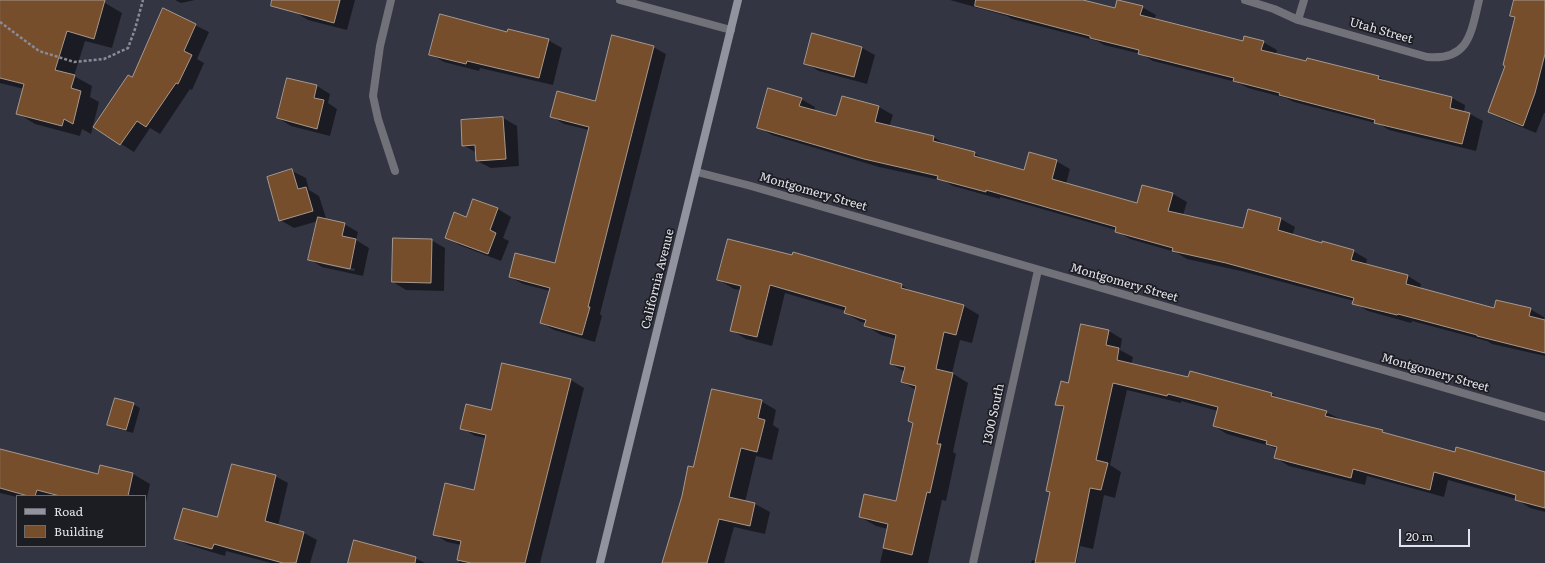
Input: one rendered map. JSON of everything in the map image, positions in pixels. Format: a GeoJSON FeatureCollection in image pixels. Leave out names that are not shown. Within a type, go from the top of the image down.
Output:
{"type":"FeatureCollection","features":[{"type":"Feature","properties":{"kind":"main road","name":"California Avenue"},"geometry":{"type":"LineString","coordinates":[[600,563],[738,0]]}},
{"type":"Feature","properties":{"kind":"street"},"geometry":{"type":"LineString","coordinates":[[391,0],[380,46],[373,96],[378,119],[395,172]]}},
{"type":"Feature","properties":{"kind":"street"},"geometry":{"type":"LineString","coordinates":[[620,0],[731,30]]}},
{"type":"Feature","properties":{"kind":"street","name":"Utah Street"},"geometry":{"type":"LineString","coordinates":[[1245,0],[1274,9],[1298,20],[1427,57],[1445,57],[1454,55],[1463,47],[1472,27],[1479,0]]}},
{"type":"Feature","properties":{"kind":"street"},"geometry":{"type":"LineString","coordinates":[[1298,20],[1304,0]]}},
{"type":"Feature","properties":{"kind":"street","name":"Montgomery Street"},"geometry":{"type":"LineString","coordinates":[[696,172],[751,186],[1545,417]]}},
{"type":"Feature","properties":{"kind":"street","name":"1300 South"},"geometry":{"type":"LineString","coordinates":[[973,563],[1038,270]]}},
{"type":"Feature","properties":{"kind":"path"},"geometry":{"type":"LineString","coordinates":[[0,22],[40,50],[74,62],[104,59],[128,48],[143,0]]}},
{"type":"Feature","properties":{"kind":"building"},"geometry":{"type":"Polygon","coordinates":[[[0,0],[105,0],[94,39],[67,31],[55,70],[75,75],[71,88],[81,91],[73,124],[64,119],[62,126],[16,114],[24,84],[0,78],[0,0]]]}},
{"type":"Feature","properties":{"kind":"building"},"geometry":{"type":"Polygon","coordinates":[[[272,0],[340,0],[334,23],[271,6],[272,0]]]}},
{"type":"Feature","properties":{"kind":"building"},"geometry":{"type":"Polygon","coordinates":[[[976,0],[1083,0],[1115,8],[1118,0],[1143,6],[1140,15],[1243,41],[1244,36],[1264,41],[1261,50],[1306,61],[1307,58],[1379,76],[1378,79],[1452,97],[1450,108],[1470,113],[1462,144],[1374,123],[1375,120],[1279,95],[1280,93],[1233,81],[1234,78],[1138,54],[1139,50],[975,6],[976,0]]]}},
{"type":"Feature","properties":{"kind":"building"},"geometry":{"type":"Polygon","coordinates":[[[1514,0],[1545,0],[1545,54],[1535,93],[1523,126],[1488,112],[1505,66],[1503,65],[1515,17],[1510,16],[1514,0]]]}},
{"type":"Feature","properties":{"kind":"building"},"geometry":{"type":"Polygon","coordinates":[[[163,8],[196,24],[184,51],[192,55],[178,84],[176,83],[146,127],[137,121],[120,145],[93,127],[128,75],[132,77],[163,8]]]}},
{"type":"Feature","properties":{"kind":"building"},"geometry":{"type":"Polygon","coordinates":[[[440,14],[507,32],[508,29],[549,39],[539,78],[467,61],[466,64],[429,55],[440,14]]]}},
{"type":"Feature","properties":{"kind":"building"},"geometry":{"type":"Polygon","coordinates":[[[812,33],[862,47],[854,77],[804,64],[812,33]]]}},
{"type":"Feature","properties":{"kind":"building"},"geometry":{"type":"Polygon","coordinates":[[[612,35],[654,46],[582,335],[540,323],[550,288],[509,277],[515,253],[555,263],[589,127],[550,117],[557,91],[595,101],[612,35]]]}},
{"type":"Feature","properties":{"kind":"building"},"geometry":{"type":"Polygon","coordinates":[[[287,78],[317,85],[314,98],[324,100],[317,129],[277,118],[287,78]]]}},
{"type":"Feature","properties":{"kind":"building"},"geometry":{"type":"Polygon","coordinates":[[[768,88],[802,98],[799,106],[836,116],[842,96],[879,106],[875,122],[934,136],[933,141],[975,152],[974,156],[1024,170],[1029,152],[1057,160],[1052,179],[1137,203],[1142,185],[1173,193],[1168,211],[1243,228],[1248,209],[1281,218],[1278,230],[1322,243],[1322,241],[1354,250],[1351,260],[1408,275],[1406,284],[1494,308],[1496,300],[1531,308],[1529,316],[1545,320],[1545,353],[1398,314],[1352,304],[1354,298],[1226,263],[1172,251],[1173,248],[1115,232],[1116,227],[986,190],[986,192],[937,179],[938,176],[864,159],[757,128],[768,88]]]}},
{"type":"Feature","properties":{"kind":"building"},"geometry":{"type":"Polygon","coordinates":[[[503,117],[506,159],[476,161],[475,145],[462,146],[461,120],[503,117]]]}},
{"type":"Feature","properties":{"kind":"building"},"geometry":{"type":"Polygon","coordinates":[[[292,169],[298,189],[306,187],[313,211],[279,221],[267,177],[292,169]]]}},
{"type":"Feature","properties":{"kind":"building"},"geometry":{"type":"Polygon","coordinates":[[[473,199],[498,208],[490,230],[496,233],[488,254],[445,238],[454,212],[466,217],[473,199]]]}},
{"type":"Feature","properties":{"kind":"building"},"geometry":{"type":"Polygon","coordinates":[[[318,217],[345,223],[342,236],[356,239],[350,269],[308,260],[318,217]]]}},
{"type":"Feature","properties":{"kind":"building"},"geometry":{"type":"Polygon","coordinates":[[[393,238],[432,239],[431,283],[392,282],[393,238]]]}},
{"type":"Feature","properties":{"kind":"building"},"geometry":{"type":"Polygon","coordinates":[[[728,239],[792,255],[793,252],[902,284],[901,288],[964,305],[956,335],[944,332],[936,369],[953,373],[937,444],[941,444],[930,493],[927,492],[912,555],[883,548],[888,524],[859,517],[864,494],[896,501],[913,423],[908,421],[916,386],[901,382],[905,367],[890,364],[896,335],[864,326],[866,320],[844,313],[846,307],[770,285],[757,337],[730,331],[741,286],[717,280],[728,239]]]}},
{"type":"Feature","properties":{"kind":"building"},"geometry":{"type":"Polygon","coordinates":[[[1081,324],[1109,330],[1106,345],[1119,348],[1117,360],[1188,377],[1190,371],[1272,393],[1271,396],[1327,411],[1325,416],[1383,430],[1382,432],[1455,452],[1456,447],[1545,472],[1545,508],[1515,500],[1516,495],[1434,472],[1430,490],[1353,469],[1351,478],[1274,458],[1277,447],[1266,444],[1267,441],[1213,426],[1218,407],[1168,394],[1167,396],[1113,383],[1096,460],[1108,463],[1101,490],[1090,488],[1075,563],[1035,563],[1050,492],[1046,491],[1064,406],[1055,405],[1061,381],[1068,383],[1081,324]]]}},
{"type":"Feature","properties":{"kind":"building"},"geometry":{"type":"Polygon","coordinates":[[[502,363],[571,379],[525,563],[471,563],[457,560],[461,541],[433,535],[445,483],[474,490],[486,435],[460,429],[466,404],[491,410],[502,363]]]}},
{"type":"Feature","properties":{"kind":"building"},"geometry":{"type":"Polygon","coordinates":[[[712,389],[762,400],[758,418],[765,420],[757,452],[741,448],[729,497],[755,503],[750,526],[719,519],[707,563],[662,563],[682,496],[688,466],[693,467],[712,389]]]}},
{"type":"Feature","properties":{"kind":"building"},"geometry":{"type":"Polygon","coordinates":[[[115,398],[134,403],[126,430],[107,425],[115,398]]]}},
{"type":"Feature","properties":{"kind":"building"},"geometry":{"type":"Polygon","coordinates":[[[0,449],[98,474],[100,465],[133,473],[128,495],[56,495],[37,490],[35,495],[24,495],[0,488],[0,449]]]}},
{"type":"Feature","properties":{"kind":"building"},"geometry":{"type":"Polygon","coordinates":[[[232,464],[276,475],[265,521],[304,532],[296,563],[283,563],[214,544],[212,549],[174,539],[183,508],[217,517],[232,464]]]}},
{"type":"Feature","properties":{"kind":"building"},"geometry":{"type":"Polygon","coordinates":[[[354,540],[416,557],[415,563],[348,563],[354,540]]]}}]}
